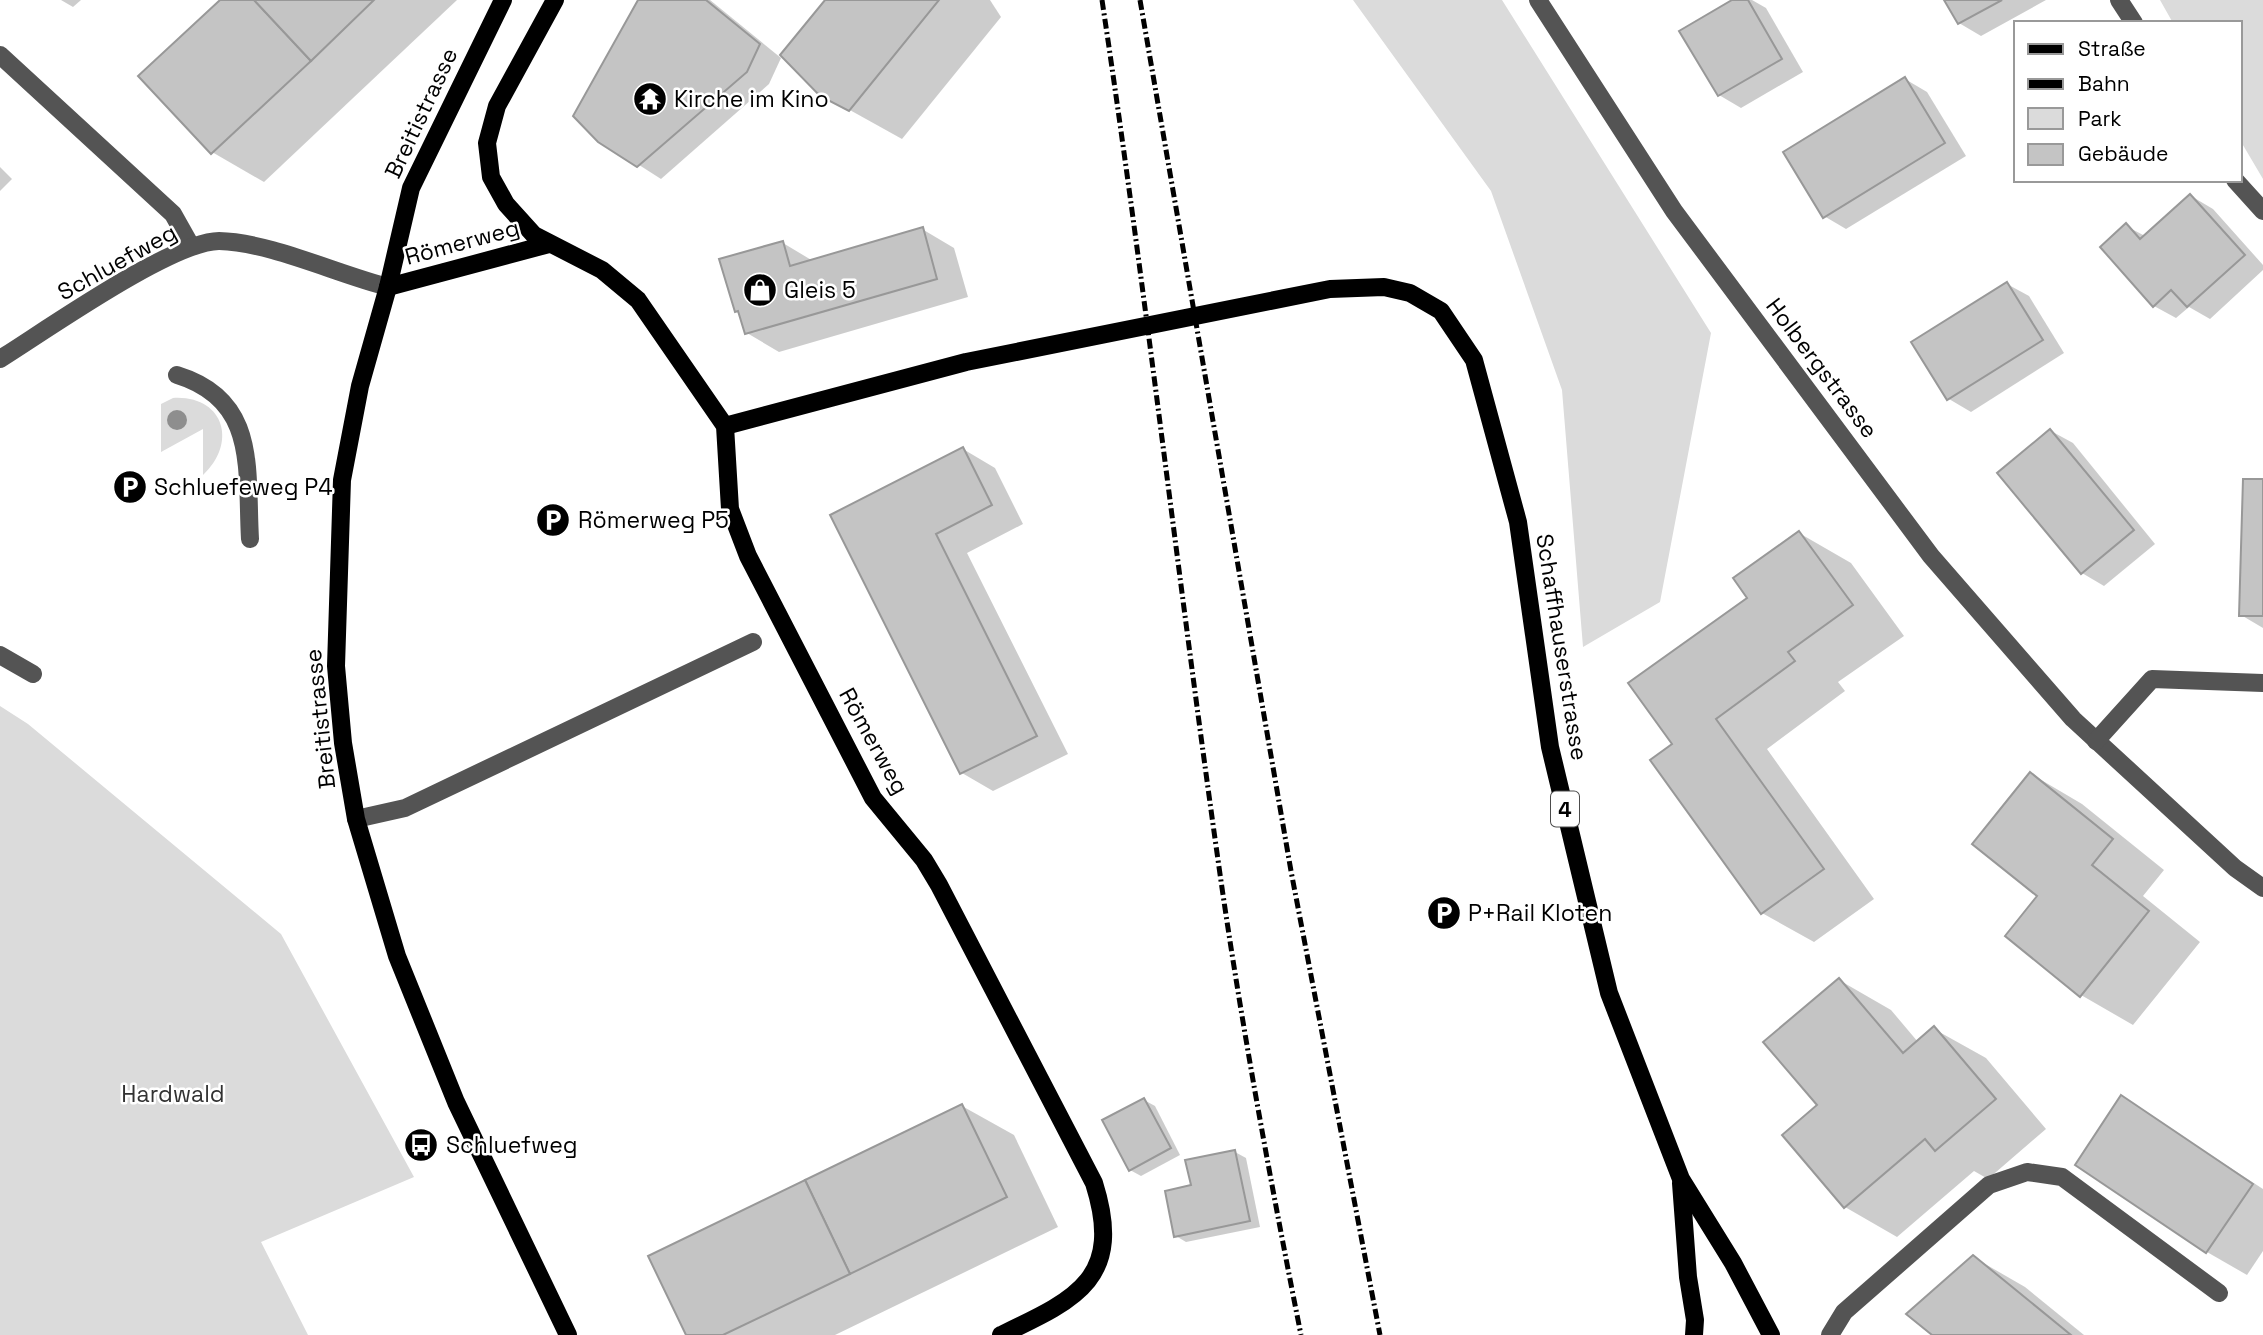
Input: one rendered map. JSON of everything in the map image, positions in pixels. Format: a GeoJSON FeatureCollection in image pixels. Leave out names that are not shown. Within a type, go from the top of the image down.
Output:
{"type":"FeatureCollection","features":[{"type":"Feature","properties":{"kind":"main road","name":"Breitistrasse"},"geometry":{"type":"LineString","coordinates":[[503,0],[411,188],[388,287],[360,386],[342,480],[336,667],[343,743],[356,820],[397,956],[441,1067],[568,1335]]}},
{"type":"Feature","properties":{"kind":"main road","name":"Römerweg"},"geometry":{"type":"LineString","coordinates":[[555,0],[497,106],[487,143],[491,177],[506,204],[521,223],[549,244],[595,265],[638,300],[725,426],[730,509],[748,556],[873,798],[924,860],[939,886],[1094,1183],[1105,1234],[1090,1280],[1073,1297],[1054,1309],[1001,1335]]}},
{"type":"Feature","properties":{"kind":"main road","name":"Römerweg"},"geometry":{"type":"LineString","coordinates":[[388,287],[549,244]]}},
{"type":"Feature","properties":{"kind":"main road","name":"Schaffhauserstrasse"},"geometry":{"type":"LineString","coordinates":[[725,426],[965,362],[1330,289],[1384,287],[1410,293],[1441,310],[1474,360],[1518,522],[1550,747],[1609,993],[1681,1179],[1733,1263],[1771,1335]]}},
{"type":"Feature","properties":{"kind":"main road","name":"Schaffhauserstrasse"},"geometry":{"type":"LineString","coordinates":[[1681,1179],[1688,1277],[1695,1320],[1694,1335]]}},
{"type":"Feature","properties":{"kind":"street","name":"Holbergstrasse"},"geometry":{"type":"LineString","coordinates":[[1538,0],[1674,211],[1931,556],[2096,741],[2235,868],[2263,888]]}},
{"type":"Feature","properties":{"kind":"street"},"geometry":{"type":"LineString","coordinates":[[2119,0],[2133,21]]}},
{"type":"Feature","properties":{"kind":"street"},"geometry":{"type":"LineString","coordinates":[[0,55],[173,214],[191,246]]}},
{"type":"Feature","properties":{"kind":"street"},"geometry":{"type":"LineString","coordinates":[[2237,182],[2263,211]]}},
{"type":"Feature","properties":{"kind":"street","name":"Schluefweg"},"geometry":{"type":"LineString","coordinates":[[0,359],[140,273],[191,246],[217,241],[245,244],[388,287]]}},
{"type":"Feature","properties":{"kind":"street"},"geometry":{"type":"LineString","coordinates":[[177,375],[202,383],[227,403],[240,429],[246,470],[250,539]]}},
{"type":"Feature","properties":{"kind":"street"},"geometry":{"type":"LineString","coordinates":[[356,820],[405,808],[753,642]]}},
{"type":"Feature","properties":{"kind":"street"},"geometry":{"type":"LineString","coordinates":[[0,654],[33,674]]}},
{"type":"Feature","properties":{"kind":"street"},"geometry":{"type":"LineString","coordinates":[[2096,741],[2152,679],[2263,683]]}},
{"type":"Feature","properties":{"kind":"street"},"geometry":{"type":"LineString","coordinates":[[1830,1335],[1844,1312],[1989,1185],[2027,1172],[2062,1177],[2218,1293]]}},
{"type":"Feature","properties":{"kind":"green space"},"geometry":{"type":"Polygon","coordinates":[[[1353,0],[1502,0],[1711,333],[1660,602],[1583,647],[1562,390],[1491,191],[1353,0]]]}},
{"type":"Feature","properties":{"kind":"green space"},"geometry":{"type":"Polygon","coordinates":[[[2160,0],[2263,0],[2263,179],[2242,143],[2242,21],[2172,21],[2160,0]]]}},
{"type":"Feature","properties":{"kind":"green space"},"geometry":{"type":"Polygon","coordinates":[[[173,398],[190,399],[204,404],[220,423],[220,449],[203,475],[203,429],[161,452],[161,404],[173,398]]]}},
{"type":"Feature","properties":{"kind":"green space","name":"Hardwald"},"geometry":{"type":"Polygon","coordinates":[[[0,706],[28,724],[281,934],[414,1177],[261,1242],[308,1335],[0,1335],[0,706]]]}},
{"type":"Feature","properties":{"kind":"building"},"geometry":{"type":"Polygon","coordinates":[[[220,0],[254,0],[311,61],[211,154],[138,76],[220,0]]]}},
{"type":"Feature","properties":{"kind":"building"},"geometry":{"type":"Polygon","coordinates":[[[254,0],[374,0],[311,61],[254,0]]]}},
{"type":"Feature","properties":{"kind":"building","name":"Kirche im Kino"},"geometry":{"type":"Polygon","coordinates":[[[638,0],[706,0],[760,44],[747,72],[637,167],[598,142],[573,116],[638,0]]]}},
{"type":"Feature","properties":{"kind":"building"},"geometry":{"type":"Polygon","coordinates":[[[825,0],[939,0],[849,111],[820,96],[780,55],[825,0]]]}},
{"type":"Feature","properties":{"kind":"building"},"geometry":{"type":"Polygon","coordinates":[[[1732,0],[1748,0],[1782,59],[1718,96],[1679,31],[1732,0]]]}},
{"type":"Feature","properties":{"kind":"building"},"geometry":{"type":"Polygon","coordinates":[[[1944,0],[2002,0],[1958,24],[1944,0]]]}},
{"type":"Feature","properties":{"kind":"building"},"geometry":{"type":"Polygon","coordinates":[[[1905,77],[1945,143],[1823,218],[1783,152],[1905,77]]]}},
{"type":"Feature","properties":{"kind":"building"},"geometry":{"type":"Polygon","coordinates":[[[2190,194],[2245,255],[2187,307],[2171,290],[2153,307],[2100,247],[2126,223],[2140,239],[2190,194]]]}},
{"type":"Feature","properties":{"kind":"building"},"geometry":{"type":"Polygon","coordinates":[[[923,227],[937,279],[745,334],[738,311],[735,312],[719,259],[783,241],[790,266],[923,227]]]}},
{"type":"Feature","properties":{"kind":"building"},"geometry":{"type":"Polygon","coordinates":[[[2007,282],[2043,340],[1947,400],[1911,342],[2007,282]]]}},
{"type":"Feature","properties":{"kind":"building"},"geometry":{"type":"Polygon","coordinates":[[[2050,429],[2134,530],[2081,574],[1997,473],[2050,429]]]}},
{"type":"Feature","properties":{"kind":"building"},"geometry":{"type":"Polygon","coordinates":[[[963,447],[992,505],[936,534],[1037,736],[960,774],[830,515],[963,447]]]}},
{"type":"Feature","properties":{"kind":"building"},"geometry":{"type":"Polygon","coordinates":[[[2243,479],[2263,479],[2263,616],[2239,616],[2243,479]]]}},
{"type":"Feature","properties":{"kind":"building"},"geometry":{"type":"Polygon","coordinates":[[[1799,531],[1853,605],[1788,652],[1795,661],[1716,719],[1824,869],[1761,914],[1650,760],[1672,744],[1628,683],[1747,598],[1733,578],[1799,531]]]}},
{"type":"Feature","properties":{"kind":"building"},"geometry":{"type":"Polygon","coordinates":[[[2030,772],[2113,839],[2092,865],[2149,911],[2080,997],[2005,936],[2037,896],[1972,844],[2030,772]]]}},
{"type":"Feature","properties":{"kind":"building"},"geometry":{"type":"Polygon","coordinates":[[[1839,978],[1903,1053],[1934,1026],[1996,1099],[1935,1151],[1925,1139],[1844,1208],[1782,1135],[1817,1105],[1763,1042],[1839,978]]]}},
{"type":"Feature","properties":{"kind":"building"},"geometry":{"type":"Polygon","coordinates":[[[2121,1095],[2253,1184],[2206,1253],[2075,1165],[2121,1095]]]}},
{"type":"Feature","properties":{"kind":"building"},"geometry":{"type":"Polygon","coordinates":[[[1144,1098],[1171,1148],[1129,1171],[1102,1120],[1144,1098]]]}},
{"type":"Feature","properties":{"kind":"building"},"geometry":{"type":"Polygon","coordinates":[[[962,1104],[1007,1197],[850,1274],[805,1180],[962,1104]]]}},
{"type":"Feature","properties":{"kind":"building"},"geometry":{"type":"Polygon","coordinates":[[[1235,1150],[1250,1221],[1174,1237],[1165,1191],[1191,1185],[1185,1160],[1235,1150]]]}},
{"type":"Feature","properties":{"kind":"building"},"geometry":{"type":"Polygon","coordinates":[[[805,1180],[850,1274],[723,1335],[686,1335],[648,1256],[805,1180]]]}},
{"type":"Feature","properties":{"kind":"building"},"geometry":{"type":"Polygon","coordinates":[[[1973,1255],[2071,1335],[1932,1335],[1906,1314],[1973,1255]]]}},
{"type":"Feature","properties":{"kind":"railway"},"geometry":{"type":"LineString","coordinates":[[1102,0],[1221,881],[1258,1108],[1301,1335]]}},
{"type":"Feature","properties":{"kind":"railway"},"geometry":{"type":"LineString","coordinates":[[1140,0],[1291,871],[1380,1335]]}},
{"type":"Feature","properties":{"kind":"place","name":"Kirche im Kino"},"geometry":{"type":"Point","coordinates":[650,99]}},
{"type":"Feature","properties":{"kind":"place","name":"Gleis 5"},"geometry":{"type":"Point","coordinates":[760,290]}},
{"type":"Feature","properties":{"kind":"place","name":"Schluefeweg P4"},"geometry":{"type":"Point","coordinates":[130,487]}},
{"type":"Feature","properties":{"kind":"place","name":"Römerweg P5"},"geometry":{"type":"Point","coordinates":[553,520]}},
{"type":"Feature","properties":{"kind":"place","name":"P+Rail Kloten"},"geometry":{"type":"Point","coordinates":[1444,913]}},
{"type":"Feature","properties":{"kind":"place","name":"Schluefweg"},"geometry":{"type":"Point","coordinates":[421,1145]}}]}
